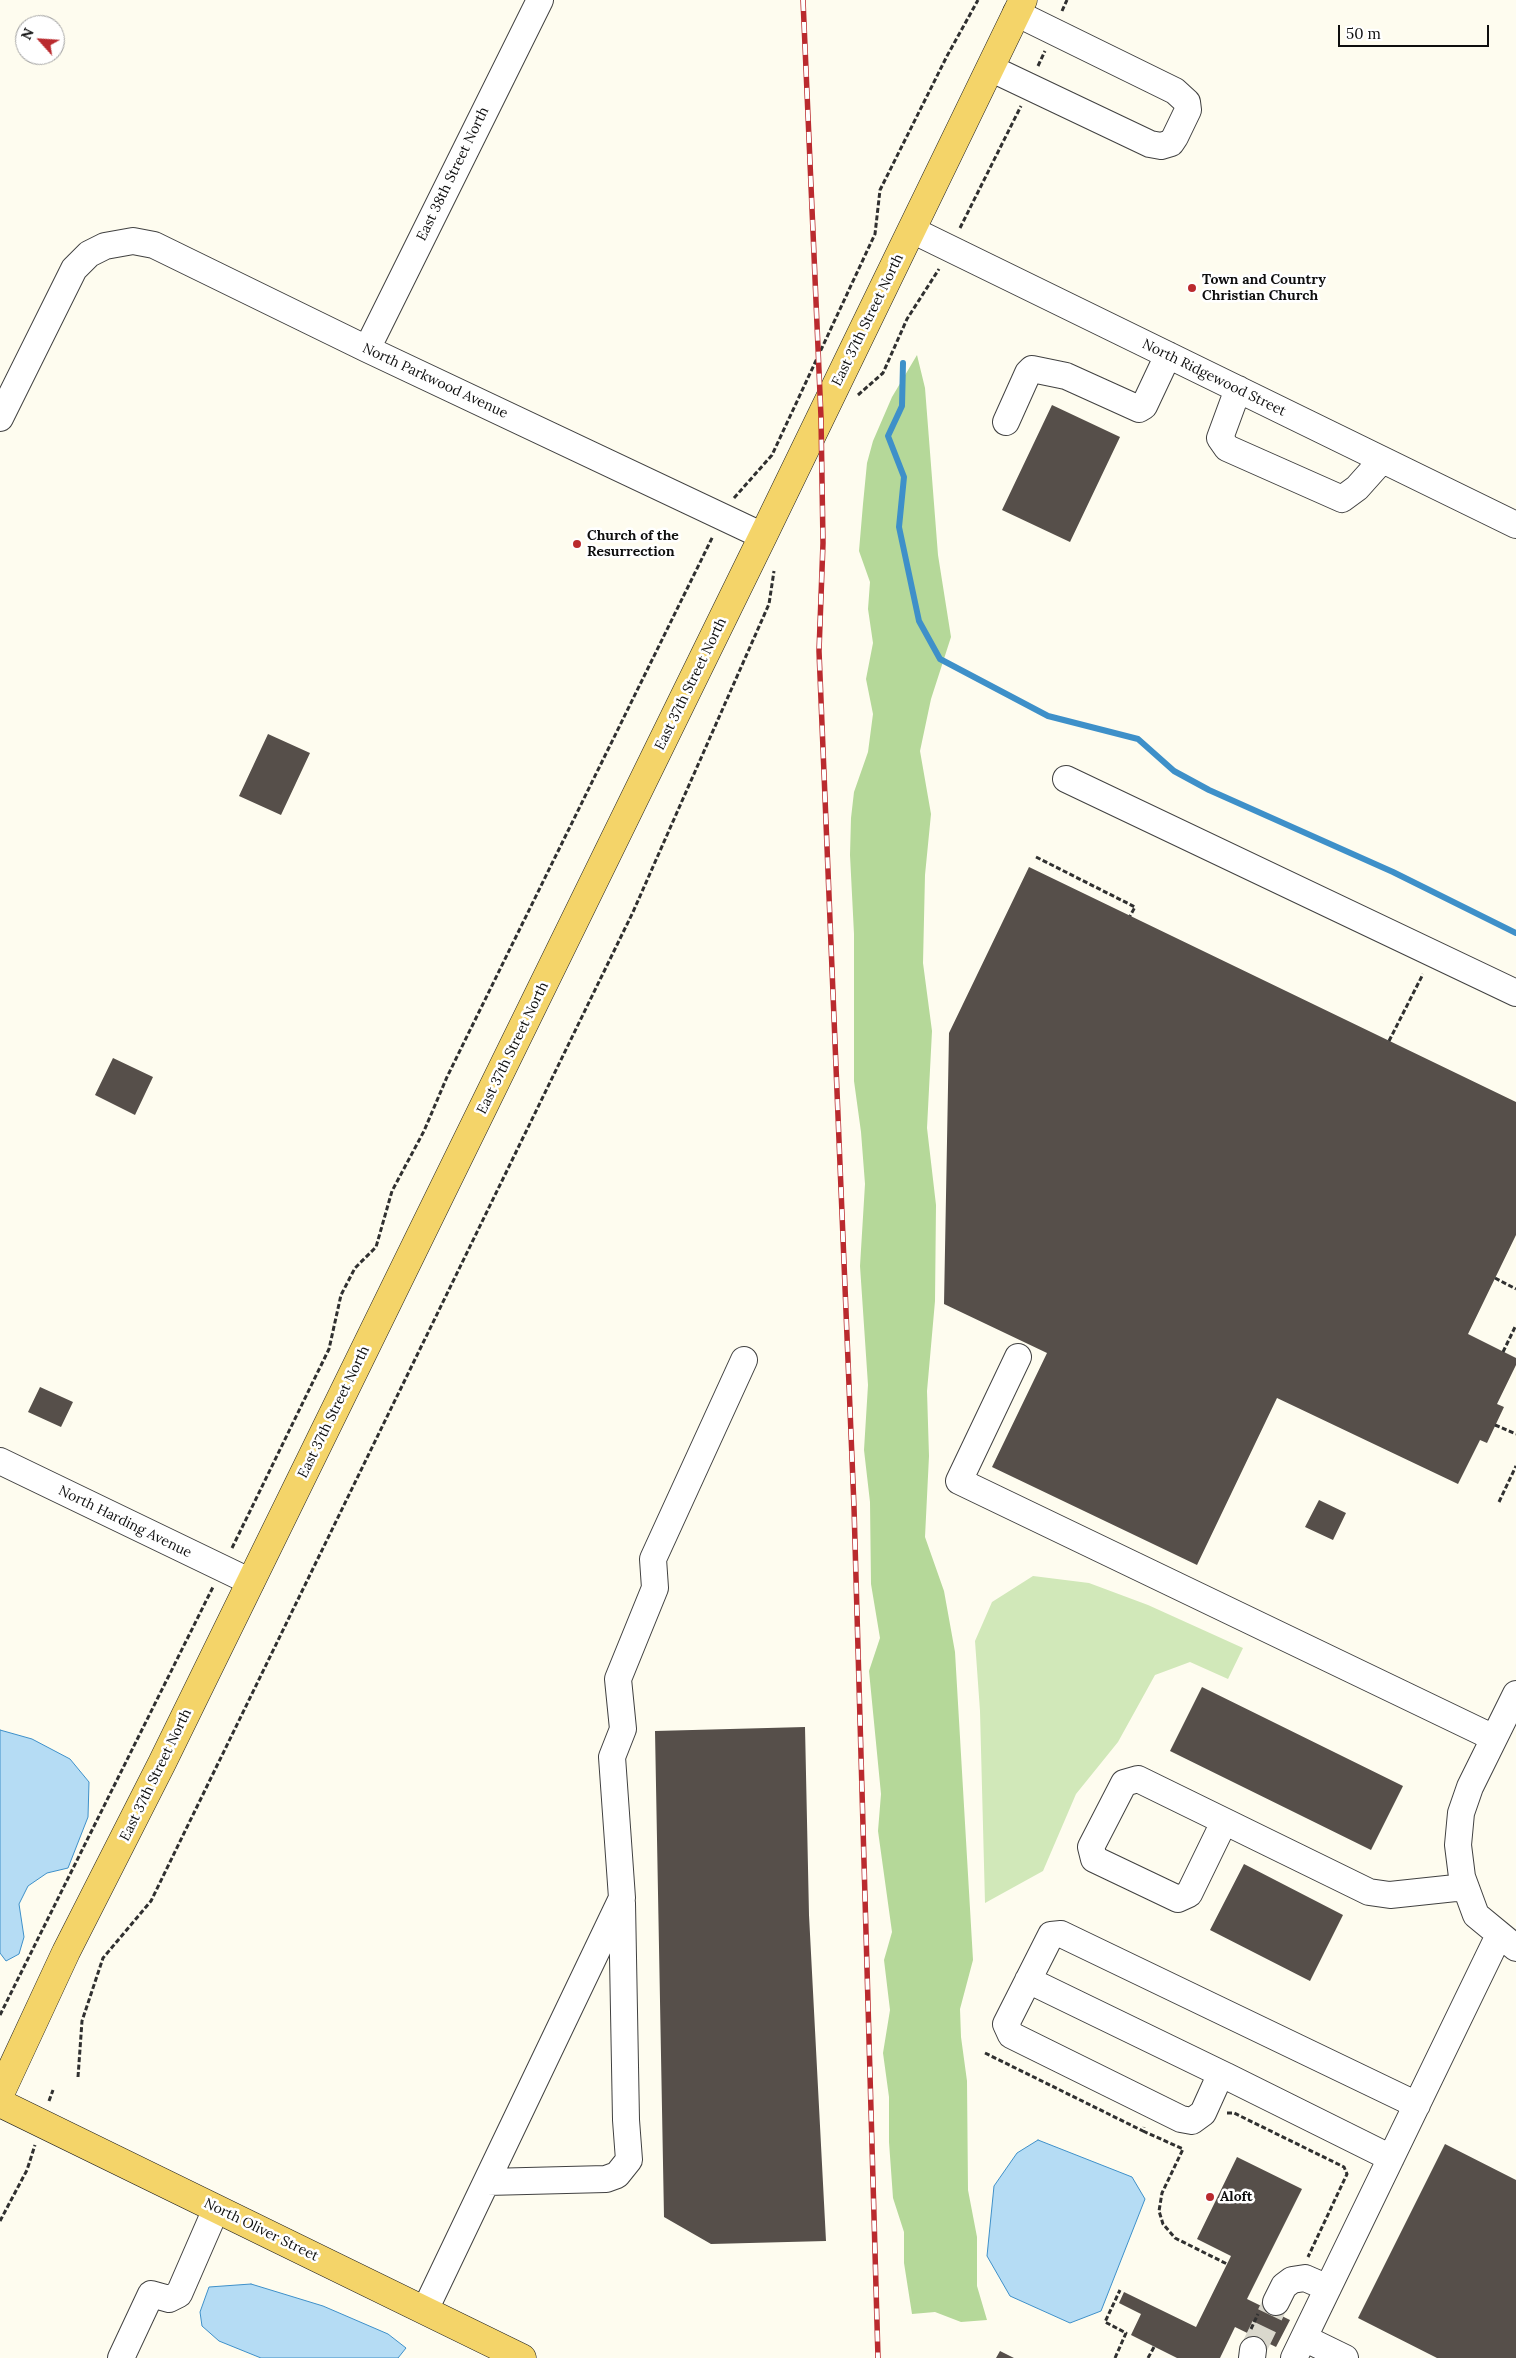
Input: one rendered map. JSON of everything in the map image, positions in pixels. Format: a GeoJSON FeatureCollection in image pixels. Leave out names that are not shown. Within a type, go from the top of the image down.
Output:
{"type":"FeatureCollection","features":[{"type":"Feature","properties":{"kind":"main road","name":"East 37th Street North"},"geometry":{"type":"LineString","coordinates":[[0,2094],[66,1952],[115,1858],[251,1582],[1020,7]]}},
{"type":"Feature","properties":{"kind":"main road","name":"North Oliver Street"},"geometry":{"type":"LineString","coordinates":[[0,2102],[522,2358]]}},
{"type":"Feature","properties":{"kind":"street","name":"East 38th Street North"},"geometry":{"type":"LineString","coordinates":[[367,349],[540,0]]}},
{"type":"Feature","properties":{"kind":"street"},"geometry":{"type":"LineString","coordinates":[[990,68],[1136,138],[1161,146],[1171,143],[1175,137],[1188,110],[1187,102],[1175,91],[1053,32],[1020,7]]}},
{"type":"Feature","properties":{"kind":"street","name":"North Ridgewood Street"},"geometry":{"type":"LineString","coordinates":[[912,230],[1516,525]]}},
{"type":"Feature","properties":{"kind":"street","name":"North Parkwood Avenue"},"geometry":{"type":"LineString","coordinates":[[0,418],[74,269],[89,254],[105,246],[133,241],[154,245],[367,349],[763,536]]}},
{"type":"Feature","properties":{"kind":"street"},"geometry":{"type":"LineString","coordinates":[[1006,422],[1028,373],[1032,369],[1066,376],[1139,409],[1144,406],[1168,355]]}},
{"type":"Feature","properties":{"kind":"street"},"geometry":{"type":"LineString","coordinates":[[1238,390],[1220,438],[1227,448],[1342,499],[1357,488],[1382,460]]}},
{"type":"Feature","properties":{"kind":"street"},"geometry":{"type":"LineString","coordinates":[[1066,779],[1516,993]]}},
{"type":"Feature","properties":{"kind":"street"},"geometry":{"type":"LineString","coordinates":[[1018,1357],[959,1482],[1494,1738]]}},
{"type":"Feature","properties":{"kind":"street"},"geometry":{"type":"LineString","coordinates":[[487,2182],[606,2179],[617,2175],[629,2160],[626,2120],[622,1898],[612,1757],[624,1729],[618,1679],[655,1588],[652,1559],[744,1360]]}},
{"type":"Feature","properties":{"kind":"street","name":"North Harding Avenue"},"geometry":{"type":"LineString","coordinates":[[0,1461],[251,1582]]}},
{"type":"Feature","properties":{"kind":"street"},"geometry":{"type":"LineString","coordinates":[[1345,2358],[1299,2348],[1417,2105],[1507,1942],[1476,1915],[1464,1882],[1458,1845],[1461,1813],[1470,1787],[1516,1694]]}},
{"type":"Feature","properties":{"kind":"street"},"geometry":{"type":"LineString","coordinates":[[1224,1822],[1189,1894],[1178,1899],[1094,1859],[1092,1847],[1124,1784],[1138,1779],[1369,1892],[1390,1895],[1464,1882]]}},
{"type":"Feature","properties":{"kind":"street"},"geometry":{"type":"LineString","coordinates":[[425,2310],[622,1898]]}},
{"type":"Feature","properties":{"kind":"street"},"geometry":{"type":"LineString","coordinates":[[1226,2076],[1217,2082],[1203,2113],[1192,2121],[1181,2119],[1011,2035],[1006,2024],[1051,1935],[1061,1934],[1417,2105]]}},
{"type":"Feature","properties":{"kind":"street"},"geometry":{"type":"LineString","coordinates":[[1028,1980],[1391,2158]]}},
{"type":"Feature","properties":{"kind":"street"},"geometry":{"type":"LineString","coordinates":[[121,2358],[151,2294],[168,2299],[179,2294],[216,2209]]}},
{"type":"Feature","properties":{"kind":"street"},"geometry":{"type":"LineString","coordinates":[[1268,2306],[1284,2286],[1292,2280],[1305,2278],[1328,2288]]}},
{"type":"Feature","properties":{"kind":"path"},"geometry":{"type":"LineString","coordinates":[[0,2015],[329,1349],[341,1295],[355,1268],[376,1247],[392,1191],[424,1131],[447,1077],[684,591],[731,501],[772,455],[875,234],[880,190],[947,56],[978,0]]}},
{"type":"Feature","properties":{"kind":"path"},"geometry":{"type":"LineString","coordinates":[[852,400],[883,374],[908,319],[949,248],[1029,87],[1067,0]]}},
{"type":"Feature","properties":{"kind":"path"},"geometry":{"type":"LineString","coordinates":[[78,2077],[82,2021],[104,1958],[151,1901],[633,912],[769,604],[774,569]]}},
{"type":"Feature","properties":{"kind":"path"},"geometry":{"type":"LineString","coordinates":[[1036,857],[1135,907],[1130,916]]}},
{"type":"Feature","properties":{"kind":"path"},"geometry":{"type":"LineString","coordinates":[[1389,1041],[1433,953]]}},
{"type":"Feature","properties":{"kind":"path"},"geometry":{"type":"LineString","coordinates":[[1495,1278],[1516,1289]]}},
{"type":"Feature","properties":{"kind":"path"},"geometry":{"type":"LineString","coordinates":[[1504,1352],[1516,1324]]}},
{"type":"Feature","properties":{"kind":"path"},"geometry":{"type":"LineString","coordinates":[[1495,1425],[1516,1434]]}},
{"type":"Feature","properties":{"kind":"path"},"geometry":{"type":"LineString","coordinates":[[1499,1502],[1516,1466]]}},
{"type":"Feature","properties":{"kind":"path"},"geometry":{"type":"LineString","coordinates":[[985,2054],[1183,2149],[1162,2192],[1159,2211],[1163,2224],[1175,2238],[1227,2264]]}},
{"type":"Feature","properties":{"kind":"path"},"geometry":{"type":"LineString","coordinates":[[1224,2112],[1234,2113],[1344,2167],[1347,2174],[1307,2258]]}},
{"type":"Feature","properties":{"kind":"path"},"geometry":{"type":"LineString","coordinates":[[1143,2130],[1147,2122]]}},
{"type":"Feature","properties":{"kind":"path"},"geometry":{"type":"LineString","coordinates":[[0,2221],[27,2170]]}},
{"type":"Feature","properties":{"kind":"path"},"geometry":{"type":"LineString","coordinates":[[1114,2358],[1126,2333],[1104,2322],[1120,2290]]}},
{"type":"Feature","properties":{"kind":"path"},"geometry":{"type":"LineString","coordinates":[[1251,2347],[1268,2306]]}},
{"type":"Feature","properties":{"kind":"path"},"geometry":{"type":"LineString","coordinates":[[1148,2358],[1154,2347]]}},
{"type":"Feature","properties":{"kind":"green space"},"geometry":{"type":"Polygon","coordinates":[[[917,355],[925,388],[938,555],[951,637],[931,699],[920,751],[931,814],[925,875],[923,963],[932,1031],[927,1128],[936,1205],[935,1301],[927,1391],[929,1456],[925,1537],[944,1591],[955,1652],[973,1960],[960,2009],[961,2037],[967,2081],[968,2190],[977,2237],[977,2286],[987,2320],[961,2322],[935,2312],[912,2314],[904,2263],[904,2232],[893,2198],[889,2142],[889,2097],[883,2053],[890,2010],[884,1960],[892,1932],[878,1831],[881,1794],[869,1671],[880,1638],[871,1584],[870,1502],[864,1450],[868,1385],[860,1266],[865,1184],[861,1132],[854,1081],[854,934],[850,855],[851,818],[854,792],[868,752],[873,714],[866,679],[873,643],[868,609],[870,582],[859,551],[863,504],[867,463],[873,441],[892,397],[917,355]]]}},
{"type":"Feature","properties":{"kind":"green space"},"geometry":{"type":"Polygon","coordinates":[[[1033,1576],[1089,1583],[1148,1605],[1243,1648],[1228,1679],[1190,1662],[1155,1675],[1118,1742],[1076,1794],[1043,1871],[985,1903],[980,1711],[975,1641],[992,1602],[1033,1576]]]}},
{"type":"Feature","properties":{"kind":"water"},"geometry":{"type":"Polygon","coordinates":[[[0,1730],[32,1739],[70,1759],[89,1782],[88,1817],[68,1868],[47,1873],[28,1886],[19,1904],[24,1937],[19,1954],[6,1961],[0,1953],[0,1730]]]}},
{"type":"Feature","properties":{"kind":"water"},"geometry":{"type":"Polygon","coordinates":[[[1038,2140],[1132,2177],[1145,2199],[1101,2311],[1070,2323],[1010,2296],[987,2256],[994,2186],[1017,2153],[1038,2140]]]}},
{"type":"Feature","properties":{"kind":"water"},"geometry":{"type":"Polygon","coordinates":[[[251,2284],[323,2306],[388,2334],[406,2348],[398,2358],[261,2358],[219,2341],[202,2326],[200,2312],[209,2287],[251,2284]]]}},
{"type":"Feature","properties":{"kind":"building"},"geometry":{"type":"Polygon","coordinates":[[[1052,405],[1120,437],[1070,542],[1002,510],[1052,405]]]}},
{"type":"Feature","properties":{"kind":"building"},"geometry":{"type":"Polygon","coordinates":[[[268,734],[310,753],[281,815],[239,796],[268,734]]]}},
{"type":"Feature","properties":{"kind":"building"},"geometry":{"type":"Polygon","coordinates":[[[1029,867],[1516,1102],[1516,1235],[1468,1334],[1516,1358],[1516,1365],[1497,1404],[1504,1407],[1487,1443],[1480,1440],[1458,1484],[1277,1398],[1197,1565],[992,1467],[1047,1353],[944,1304],[949,1033],[1029,867]]]}},
{"type":"Feature","properties":{"kind":"building"},"geometry":{"type":"Polygon","coordinates":[[[113,1058],[153,1077],[135,1115],[95,1095],[113,1058]]]}},
{"type":"Feature","properties":{"kind":"building"},"geometry":{"type":"Polygon","coordinates":[[[40,1387],[73,1402],[61,1427],[28,1412],[40,1387]]]}},
{"type":"Feature","properties":{"kind":"building"},"geometry":{"type":"Polygon","coordinates":[[[1319,1500],[1346,1513],[1333,1540],[1305,1527],[1319,1500]]]}},
{"type":"Feature","properties":{"kind":"building"},"geometry":{"type":"Polygon","coordinates":[[[1202,1687],[1403,1786],[1371,1850],[1170,1751],[1202,1687]]]}},
{"type":"Feature","properties":{"kind":"building"},"geometry":{"type":"Polygon","coordinates":[[[805,1727],[809,1915],[826,2241],[711,2244],[664,2217],[655,1731],[805,1727]]]}},
{"type":"Feature","properties":{"kind":"building"},"geometry":{"type":"Polygon","coordinates":[[[1244,1864],[1343,1915],[1310,1981],[1210,1930],[1244,1864]]]}},
{"type":"Feature","properties":{"kind":"building"},"geometry":{"type":"Polygon","coordinates":[[[1445,2144],[1516,2180],[1516,2358],[1437,2358],[1358,2318],[1445,2144]]]}},
{"type":"Feature","properties":{"kind":"building"},"geometry":{"type":"Polygon","coordinates":[[[1237,2157],[1302,2189],[1247,2299],[1290,2320],[1276,2347],[1235,2327],[1220,2358],[1177,2358],[1131,2335],[1141,2314],[1119,2303],[1124,2292],[1196,2327],[1231,2256],[1197,2239],[1237,2157]]]}},
{"type":"Feature","properties":{"kind":"building"},"geometry":{"type":"Polygon","coordinates":[[[1000,2351],[1014,2358],[996,2358],[1000,2351]]]}},
{"type":"Feature","properties":{"kind":"waterway"},"geometry":{"type":"LineString","coordinates":[[903,363],[902,406],[888,436],[904,477],[899,527],[919,621],[940,659],[1048,716],[1138,739],[1174,771],[1209,790],[1393,872],[1516,933]]}},
{"type":"Feature","properties":{"kind":"tunnel"},"geometry":{"type":"LineString","coordinates":[[1253,2350],[1276,2302]]}},
{"type":"Feature","properties":{"kind":"railway"},"geometry":{"type":"LineString","coordinates":[[803,0],[821,417],[823,543],[819,651],[854,1507],[878,2358]]}},
{"type":"Feature","properties":{"kind":"place","name":"Town and Country Christian Church"},"geometry":{"type":"Point","coordinates":[1192,288]}},
{"type":"Feature","properties":{"kind":"place","name":"Church of the Resurrection"},"geometry":{"type":"Point","coordinates":[577,544]}},
{"type":"Feature","properties":{"kind":"place","name":"Aloft"},"geometry":{"type":"Point","coordinates":[1210,2197]}}]}
